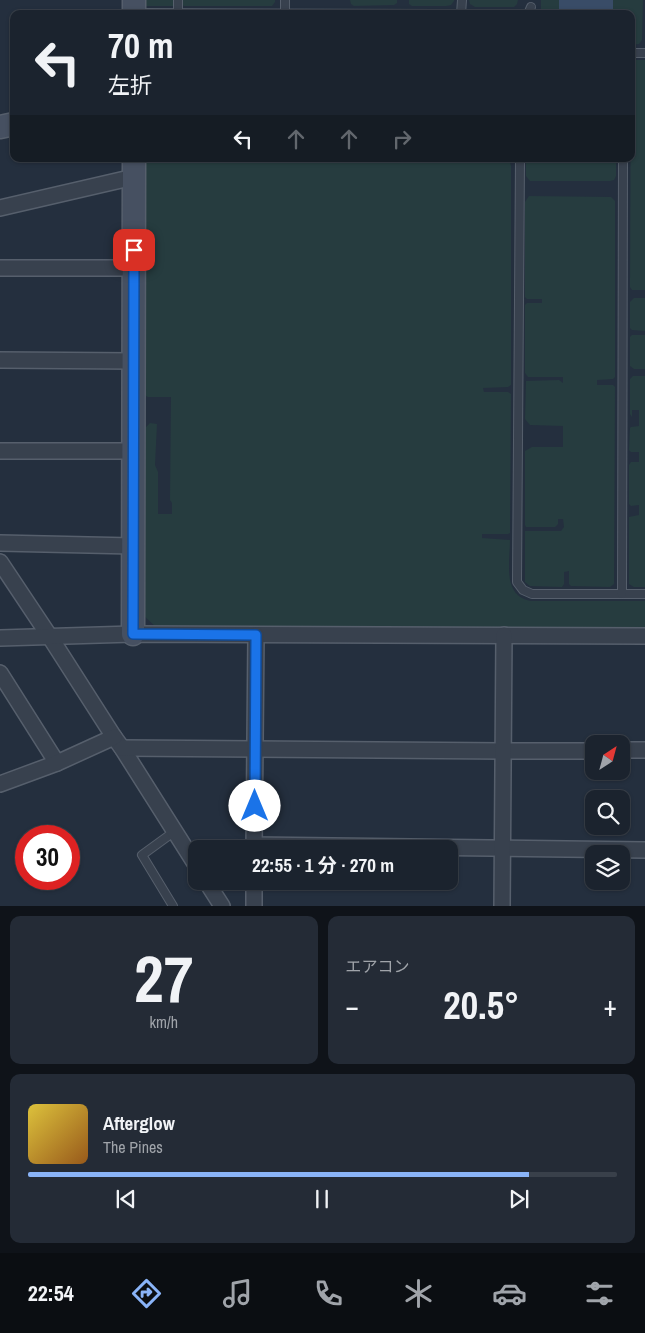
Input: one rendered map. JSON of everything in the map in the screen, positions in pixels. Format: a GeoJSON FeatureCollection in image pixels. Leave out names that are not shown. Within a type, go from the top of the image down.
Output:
{"type":"FeatureCollection","features":[{"type":"Feature","properties":{"kind":"street"},"geometry":{"type":"LineString","coordinates":[[0,208],[134,168],[133,634]]}},
{"type":"Feature","properties":{"kind":"street"},"geometry":{"type":"LineString","coordinates":[[0,268],[134,268]]}},
{"type":"Feature","properties":{"kind":"street"},"geometry":{"type":"LineString","coordinates":[[0,360],[133,361]]}},
{"type":"Feature","properties":{"kind":"street"},"geometry":{"type":"LineString","coordinates":[[0,451],[133,451]]}},
{"type":"Feature","properties":{"kind":"street"},"geometry":{"type":"LineString","coordinates":[[0,543],[133,546]]}},
{"type":"Feature","properties":{"kind":"street"},"geometry":{"type":"LineString","coordinates":[[0,562],[50,636],[188,852]]}},
{"type":"Feature","properties":{"kind":"street"},"geometry":{"type":"LineString","coordinates":[[0,638],[133,634],[645,636]]}},
{"type":"Feature","properties":{"kind":"street"},"geometry":{"type":"LineString","coordinates":[[254,840],[256,635]]}},
{"type":"Feature","properties":{"kind":"street"},"geometry":{"type":"LineString","coordinates":[[502,906],[504,635]]}},
{"type":"Feature","properties":{"kind":"street"},"geometry":{"type":"LineString","coordinates":[[0,673],[57,763]]}},
{"type":"Feature","properties":{"kind":"street"},"geometry":{"type":"LineString","coordinates":[[0,784],[118,742],[255,748],[585,750]]}},
{"type":"Feature","properties":{"kind":"street"},"geometry":{"type":"LineString","coordinates":[[630,750],[645,750]]}},
{"type":"Feature","properties":{"kind":"street"},"geometry":{"type":"LineString","coordinates":[[458,849],[645,850]]}},
{"type":"Feature","properties":{"kind":"street"},"geometry":{"type":"LineString","coordinates":[[212,890],[222,906]]}},
{"type":"Feature","properties":{"kind":"street"},"geometry":{"type":"LineString","coordinates":[[254,890],[254,906]]}},
{"type":"Feature","properties":{"kind":"lane"},"geometry":{"type":"LineString","coordinates":[[520,162],[517,582],[523,590],[532,594],[645,594]]}},
{"type":"Feature","properties":{"kind":"lane"},"geometry":{"type":"LineString","coordinates":[[622,594],[623,162]]}},
{"type":"Feature","properties":{"kind":"lane"},"geometry":{"type":"LineString","coordinates":[[173,906],[142,855],[175,832]]}},
{"type":"Feature","properties":{"kind":"green space"},"geometry":{"type":"Polygon","coordinates":[[[143,0],[174,0],[173,6],[143,6],[143,0]]]}},
{"type":"Feature","properties":{"kind":"green space"},"geometry":{"type":"Polygon","coordinates":[[[181,0],[275,0],[275,2],[272,6],[184,6],[181,4],[181,0]]]}},
{"type":"Feature","properties":{"kind":"green space"},"geometry":{"type":"Polygon","coordinates":[[[350,0],[397,0],[397,3],[394,5],[354,6],[350,0]]]}},
{"type":"Feature","properties":{"kind":"green space"},"geometry":{"type":"Polygon","coordinates":[[[409,0],[454,1],[451,5],[446,6],[412,6],[409,4],[409,0]]]}},
{"type":"Feature","properties":{"kind":"green space"},"geometry":{"type":"Polygon","coordinates":[[[469,0],[518,0],[514,7],[475,7],[470,4],[469,0]]]}},
{"type":"Feature","properties":{"kind":"green space"},"geometry":{"type":"Polygon","coordinates":[[[541,0],[643,0],[642,40],[639,44],[635,44],[635,10],[541,10],[541,0]]]}},
{"type":"Feature","properties":{"kind":"green space"},"geometry":{"type":"Polygon","coordinates":[[[645,60],[645,290],[632,290],[630,287],[631,162],[635,162],[635,61],[645,60]]]}},
{"type":"Feature","properties":{"kind":"green space"},"geometry":{"type":"Polygon","coordinates":[[[144,162],[510,162],[511,385],[508,387],[483,388],[484,392],[508,392],[511,394],[510,533],[482,534],[482,538],[510,540],[510,577],[515,592],[522,598],[531,601],[645,601],[645,629],[156,627],[144,616],[145,428],[150,423],[157,424],[155,465],[158,472],[158,514],[172,514],[172,503],[170,500],[171,397],[148,397],[144,395],[144,162]]]}},
{"type":"Feature","properties":{"kind":"green space"},"geometry":{"type":"Polygon","coordinates":[[[526,162],[616,162],[616,176],[614,180],[610,181],[530,181],[526,176],[526,162]]]}},
{"type":"Feature","properties":{"kind":"green space"},"geometry":{"type":"Polygon","coordinates":[[[529,196],[611,197],[615,201],[615,377],[613,379],[597,380],[597,385],[613,385],[615,387],[614,584],[610,587],[571,586],[569,584],[569,571],[564,572],[564,584],[562,587],[530,586],[525,582],[525,531],[561,531],[564,527],[563,519],[558,519],[558,524],[555,527],[526,527],[525,525],[525,451],[532,447],[563,447],[563,426],[530,425],[525,419],[526,381],[559,380],[563,383],[563,377],[528,377],[525,373],[525,305],[527,303],[542,303],[542,299],[527,299],[525,297],[525,202],[529,196]]]}},
{"type":"Feature","properties":{"kind":"green space"},"geometry":{"type":"Polygon","coordinates":[[[634,298],[645,298],[645,331],[632,330],[630,328],[630,302],[634,298]]]}},
{"type":"Feature","properties":{"kind":"green space"},"geometry":{"type":"Polygon","coordinates":[[[632,335],[645,335],[645,369],[634,369],[630,366],[630,337],[632,335]]]}},
{"type":"Feature","properties":{"kind":"green space"},"geometry":{"type":"Polygon","coordinates":[[[633,376],[645,376],[645,587],[634,587],[629,584],[629,517],[639,515],[639,505],[631,506],[629,504],[629,465],[631,462],[639,462],[639,452],[631,452],[629,450],[630,428],[639,426],[639,410],[632,410],[632,417],[630,414],[630,379],[633,376]]]}},
{"type":"Feature","properties":{"kind":"water"},"geometry":{"type":"Polygon","coordinates":[[[559,0],[613,0],[613,10],[559,10],[559,0]]]}},
{"type":"Feature","properties":{"kind":"route"},"geometry":{"type":"LineString","coordinates":[[134,250],[133,634],[256,635],[255,806]]}}]}
